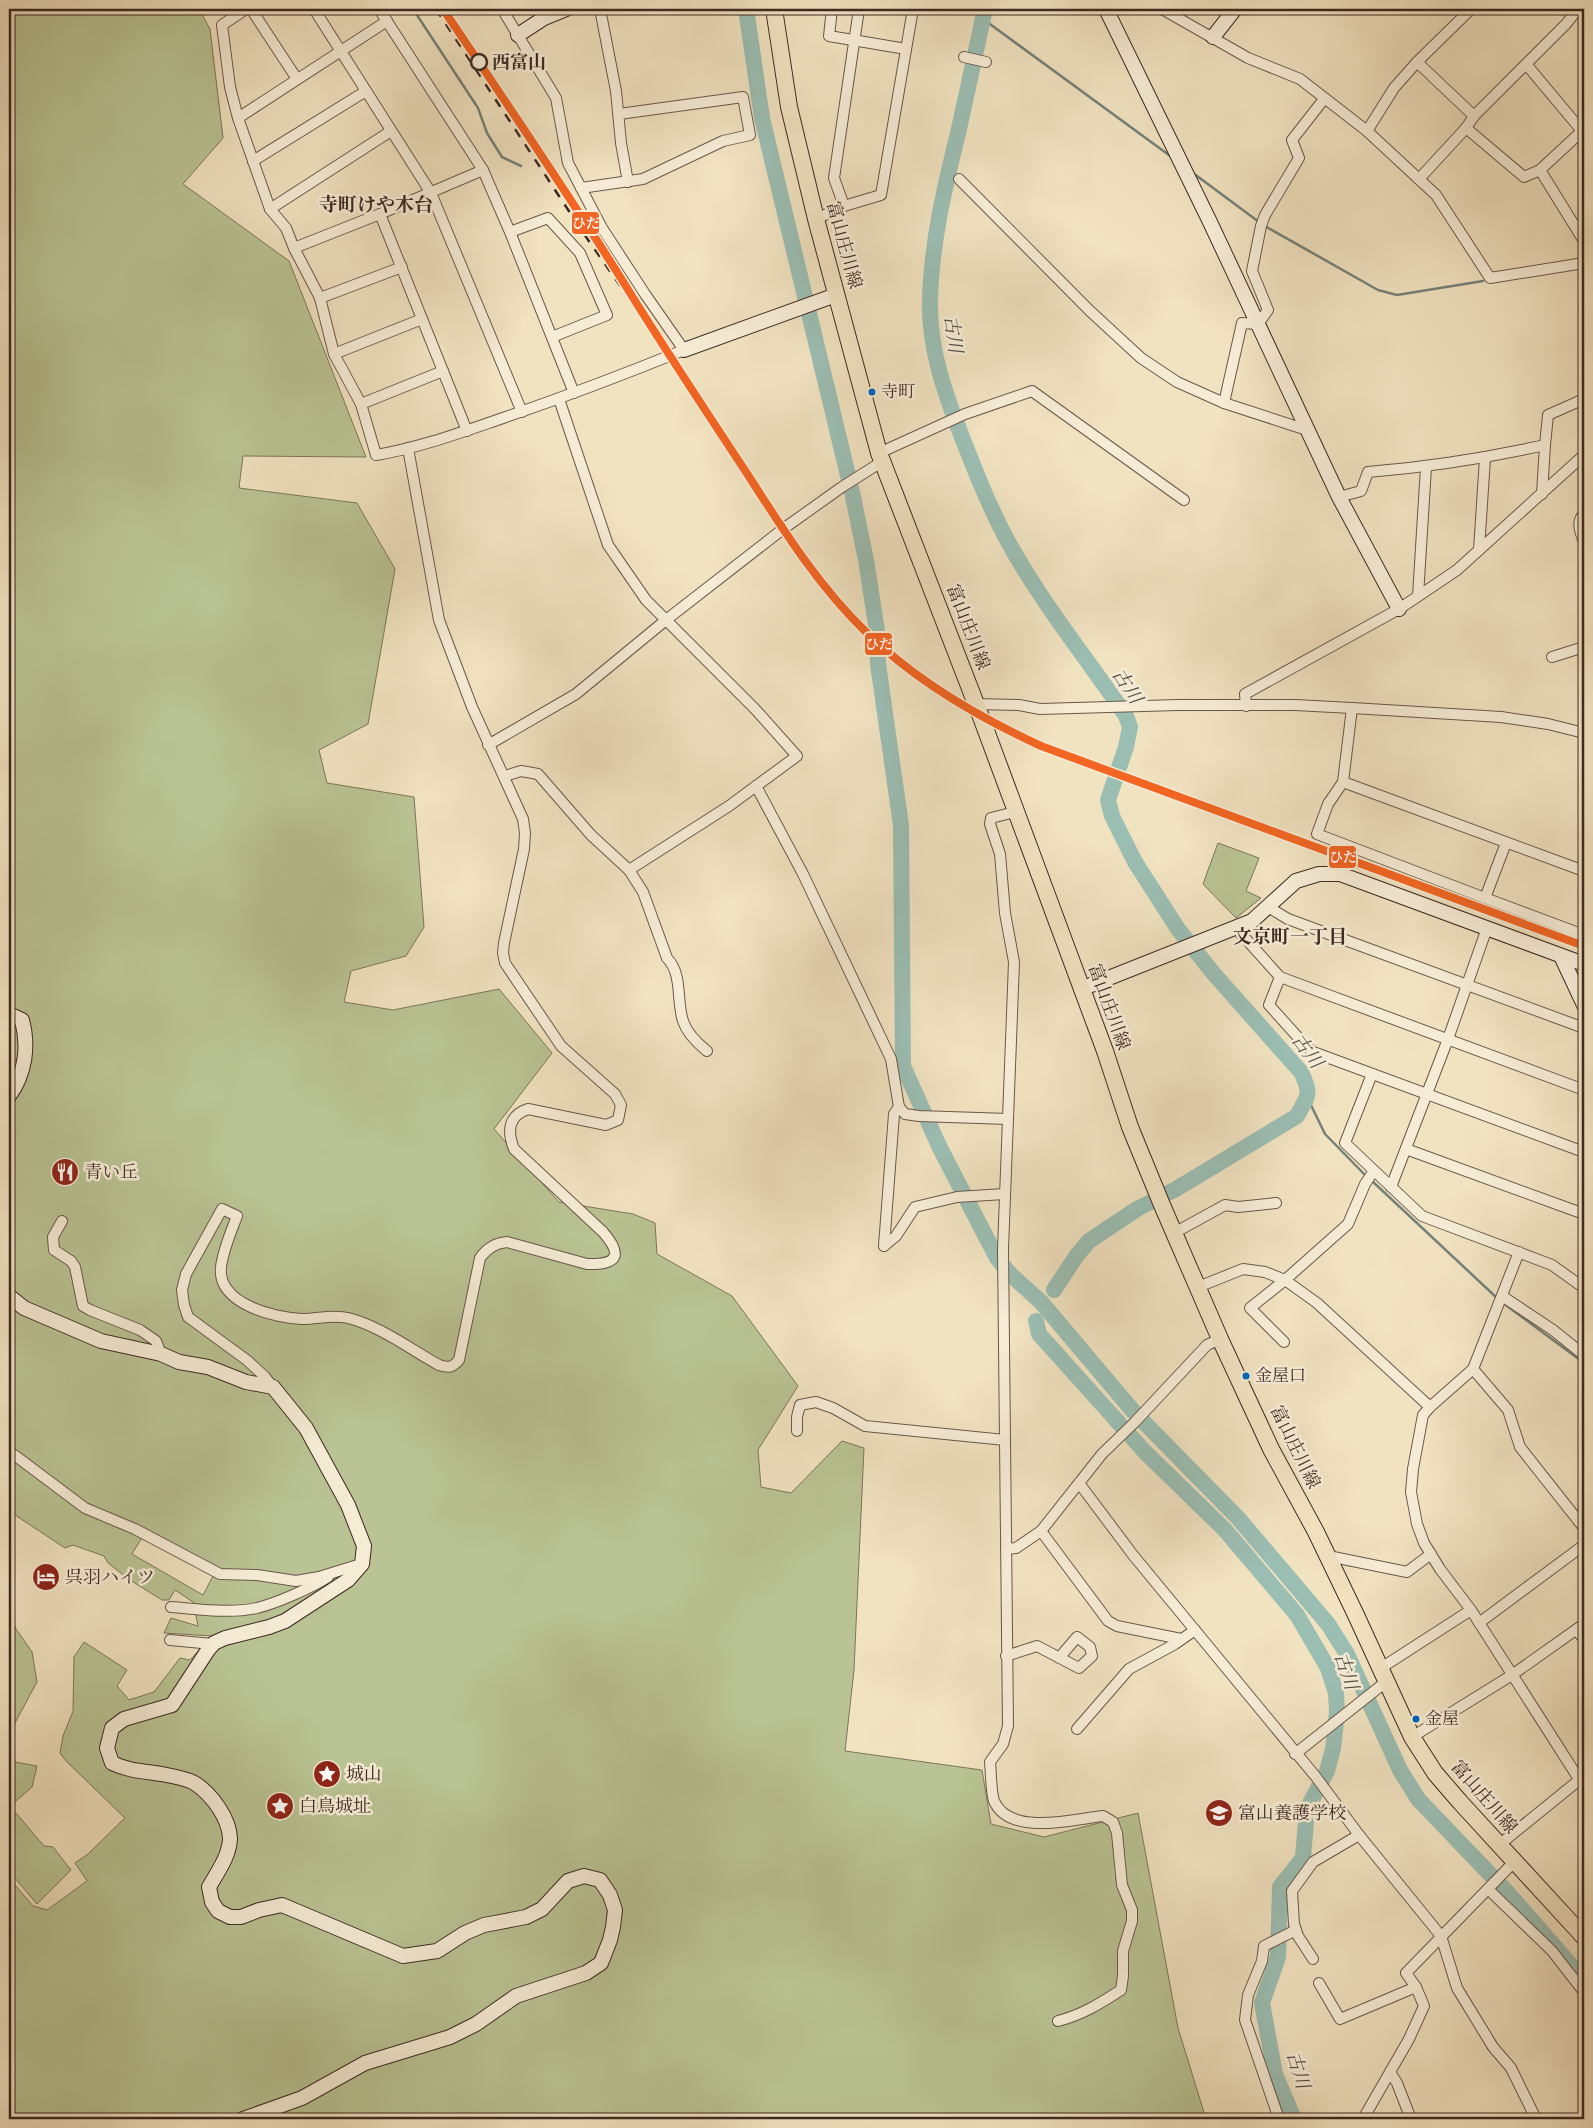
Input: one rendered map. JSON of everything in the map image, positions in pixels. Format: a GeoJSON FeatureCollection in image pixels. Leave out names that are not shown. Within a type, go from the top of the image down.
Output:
{"type":"FeatureCollection","features":[{"type":"Feature","properties":{"kind":"main road","name":"富山庄川線"},"geometry":{"type":"LineString","coordinates":[[774,9],[789,107],[816,220],[881,457],[1082,988],[1130,1127],[1162,1206],[1220,1339],[1271,1448],[1328,1559],[1380,1680],[1412,1737],[1435,1773],[1499,1845],[1509,1868],[1584,1937]]}},
{"type":"Feature","properties":{"kind":"street"},"geometry":{"type":"LineString","coordinates":[[246,9],[222,26],[230,87],[238,118],[270,209],[286,228],[294,248],[320,298],[334,354],[361,404],[376,455],[467,431],[522,412],[684,350],[836,295]]}},
{"type":"Feature","properties":{"kind":"street"},"geometry":{"type":"LineString","coordinates":[[251,9],[297,79]]}},
{"type":"Feature","properties":{"kind":"street"},"geometry":{"type":"LineString","coordinates":[[314,9],[431,193],[522,412]]}},
{"type":"Feature","properties":{"kind":"street"},"geometry":{"type":"LineString","coordinates":[[379,9],[483,170],[510,232],[574,393]]}},
{"type":"Feature","properties":{"kind":"street"},"geometry":{"type":"LineString","coordinates":[[502,9],[556,98],[568,163],[602,228],[684,350]]}},
{"type":"Feature","properties":{"kind":"street"},"geometry":{"type":"LineString","coordinates":[[518,35],[544,18],[566,9]]}},
{"type":"Feature","properties":{"kind":"street"},"geometry":{"type":"LineString","coordinates":[[600,9],[619,114],[621,143],[628,182]]}},
{"type":"Feature","properties":{"kind":"street"},"geometry":{"type":"LineString","coordinates":[[832,9],[829,36],[906,49]]}},
{"type":"Feature","properties":{"kind":"street"},"geometry":{"type":"LineString","coordinates":[[844,206],[834,178],[859,9]]}},
{"type":"Feature","properties":{"kind":"street"},"geometry":{"type":"LineString","coordinates":[[816,220],[844,206],[881,195],[913,9]]}},
{"type":"Feature","properties":{"kind":"street"},"geometry":{"type":"LineString","coordinates":[[1162,9],[1248,58],[1300,79],[1367,131],[1436,195],[1490,278],[1584,263]]}},
{"type":"Feature","properties":{"kind":"street"},"geometry":{"type":"LineString","coordinates":[[1213,37],[1235,9]]}},
{"type":"Feature","properties":{"kind":"street"},"geometry":{"type":"LineString","coordinates":[[1367,131],[1394,88],[1417,62],[1471,9]]}},
{"type":"Feature","properties":{"kind":"street"},"geometry":{"type":"LineString","coordinates":[[1418,179],[1466,128],[1474,116],[1566,24],[1578,9]]}},
{"type":"Feature","properties":{"kind":"street"},"geometry":{"type":"LineString","coordinates":[[1109,10],[1339,497],[1399,609]]}},
{"type":"Feature","properties":{"kind":"street"},"geometry":{"type":"LineString","coordinates":[[238,118],[387,21]]}},
{"type":"Feature","properties":{"kind":"street"},"geometry":{"type":"LineString","coordinates":[[964,58],[986,62]]}},
{"type":"Feature","properties":{"kind":"street"},"geometry":{"type":"LineString","coordinates":[[1417,62],[1474,116]]}},
{"type":"Feature","properties":{"kind":"street"},"geometry":{"type":"LineString","coordinates":[[1466,128],[1524,177],[1540,170],[1582,132],[1526,64]]}},
{"type":"Feature","properties":{"kind":"street"},"geometry":{"type":"LineString","coordinates":[[253,160],[366,91]]}},
{"type":"Feature","properties":{"kind":"street"},"geometry":{"type":"LineString","coordinates":[[582,188],[643,179],[723,141],[750,135],[743,97],[619,114]]}},
{"type":"Feature","properties":{"kind":"street"},"geometry":{"type":"LineString","coordinates":[[1258,324],[1268,310],[1252,271],[1261,226],[1265,215],[1299,158],[1292,140],[1324,99]]}},
{"type":"Feature","properties":{"kind":"street"},"geometry":{"type":"LineString","coordinates":[[270,209],[391,131]]}},
{"type":"Feature","properties":{"kind":"street"},"geometry":{"type":"LineString","coordinates":[[294,248],[483,170]]}},
{"type":"Feature","properties":{"kind":"street"},"geometry":{"type":"LineString","coordinates":[[1540,170],[1584,241]]}},
{"type":"Feature","properties":{"kind":"street"},"geometry":{"type":"LineString","coordinates":[[960,179],[1090,311],[1141,358],[1177,382],[1224,403],[1307,430]]}},
{"type":"Feature","properties":{"kind":"street"},"geometry":{"type":"LineString","coordinates":[[380,214],[467,431]]}},
{"type":"Feature","properties":{"kind":"street"},"geometry":{"type":"LineString","coordinates":[[510,232],[548,218],[580,253],[607,315],[552,337]]}},
{"type":"Feature","properties":{"kind":"street"},"geometry":{"type":"LineString","coordinates":[[320,298],[402,267]]}},
{"type":"Feature","properties":{"kind":"street"},"geometry":{"type":"LineString","coordinates":[[334,354],[422,319]]}},
{"type":"Feature","properties":{"kind":"street"},"geometry":{"type":"LineString","coordinates":[[1224,403],[1242,323],[1258,324]]}},
{"type":"Feature","properties":{"kind":"street"},"geometry":{"type":"LineString","coordinates":[[361,404],[443,372]]}},
{"type":"Feature","properties":{"kind":"street"},"geometry":{"type":"LineString","coordinates":[[488,744],[576,694],[666,620],[842,487],[860,476],[881,457],[964,414],[1032,391],[1184,500]]}},
{"type":"Feature","properties":{"kind":"street"},"geometry":{"type":"LineString","coordinates":[[559,399],[608,545],[646,600],[755,709],[797,756],[729,806],[629,870]]}},
{"type":"Feature","properties":{"kind":"street"},"geometry":{"type":"LineString","coordinates":[[1542,494],[1548,416],[1584,399]]}},
{"type":"Feature","properties":{"kind":"street"},"geometry":{"type":"LineString","coordinates":[[1339,497],[1361,491],[1368,472],[1426,468],[1545,445]]}},
{"type":"Feature","properties":{"kind":"street"},"geometry":{"type":"LineString","coordinates":[[243,2119],[302,2098],[365,2063],[450,2038],[476,2024],[516,1996],[586,1973],[601,1963],[610,1940],[615,1910],[610,1895],[600,1880],[584,1876],[568,1881],[542,1909],[526,1918],[484,1925],[465,1933],[436,1951],[403,1956],[282,1905],[259,1910],[241,1917],[230,1918],[218,1911],[212,1902],[209,1887],[225,1858],[230,1838],[225,1820],[212,1798],[195,1783],[168,1775],[126,1770],[112,1763],[107,1748],[112,1728],[124,1719],[172,1705],[213,1644],[225,1638],[269,1628],[285,1621],[355,1575],[362,1564],[364,1546],[348,1505],[306,1428],[265,1377],[248,1361],[188,1317],[182,1290],[186,1274],[222,1209],[237,1216],[221,1267],[225,1285],[238,1301],[262,1312],[300,1319],[333,1316],[361,1321],[438,1365],[449,1368],[460,1360],[480,1258],[486,1249],[499,1242],[508,1242],[587,1264],[608,1263],[614,1257],[616,1250],[614,1244],[514,1149],[510,1138],[509,1127],[513,1118],[520,1112],[528,1109],[606,1125],[618,1120],[621,1104],[615,1094],[561,1046],[505,963],[504,944],[524,849],[525,833],[523,819],[505,776],[488,744],[439,620],[408,448]]}},
{"type":"Feature","properties":{"kind":"street"},"geometry":{"type":"LineString","coordinates":[[1246,706],[1245,694],[1399,609],[1457,570],[1584,456]]}},
{"type":"Feature","properties":{"kind":"street"},"geometry":{"type":"LineString","coordinates":[[1479,550],[1485,458]]}},
{"type":"Feature","properties":{"kind":"street"},"geometry":{"type":"LineString","coordinates":[[1418,596],[1426,468]]}},
{"type":"Feature","properties":{"kind":"street"},"geometry":{"type":"LineString","coordinates":[[1584,514],[1578,525],[1584,542]]}},
{"type":"Feature","properties":{"kind":"street"},"geometry":{"type":"LineString","coordinates":[[1552,657],[1584,647]]}},
{"type":"Feature","properties":{"kind":"street"},"geometry":{"type":"LineString","coordinates":[[976,704],[1020,705],[1040,709],[1246,706],[1352,708],[1501,717],[1584,732]]}},
{"type":"Feature","properties":{"kind":"street"},"geometry":{"type":"LineString","coordinates":[[1352,708],[1343,782],[1328,804],[1317,834],[1584,935]]}},
{"type":"Feature","properties":{"kind":"street"},"geometry":{"type":"LineString","coordinates":[[505,776],[520,771],[538,774],[591,835],[629,870],[643,892],[666,958],[672,964],[677,976],[683,1021],[696,1043],[707,1051]]}},
{"type":"Feature","properties":{"kind":"street"},"geometry":{"type":"LineString","coordinates":[[1343,782],[1584,871]]}},
{"type":"Feature","properties":{"kind":"street"},"geometry":{"type":"LineString","coordinates":[[756,786],[803,874],[891,1059],[899,1107],[905,1114],[919,1116],[1008,1119]]}},
{"type":"Feature","properties":{"kind":"street"},"geometry":{"type":"LineString","coordinates":[[1016,812],[991,818],[990,824],[1000,854],[1005,913],[1014,962],[1003,1249],[1008,1726],[1003,1744],[990,1762],[994,1801],[1004,1813],[1019,1821],[1035,1824],[1103,1816],[1112,1822],[1117,1833],[1122,1885],[1132,1910],[1132,1921],[1122,1951],[1123,1976],[1121,1990],[1094,2008],[1058,2022]]}},
{"type":"Feature","properties":{"kind":"street"},"geometry":{"type":"LineString","coordinates":[[1485,898],[1506,843]]}},
{"type":"Feature","properties":{"kind":"street"},"geometry":{"type":"LineString","coordinates":[[1082,988],[1252,921],[1296,881],[1319,874],[1340,874],[1584,964]]}},
{"type":"Feature","properties":{"kind":"street"},"geometry":{"type":"LineString","coordinates":[[1268,907],[1288,919],[1584,1028]]}},
{"type":"Feature","properties":{"kind":"street"},"geometry":{"type":"LineString","coordinates":[[1236,928],[1280,977],[1584,1090]]}},
{"type":"Feature","properties":{"kind":"street"},"geometry":{"type":"LineString","coordinates":[[1391,1187],[1448,1039],[1487,928]]}},
{"type":"Feature","properties":{"kind":"street"},"geometry":{"type":"LineString","coordinates":[[1561,956],[1584,1005]]}},
{"type":"Feature","properties":{"kind":"street"},"geometry":{"type":"LineString","coordinates":[[1280,977],[1269,1005],[1304,1044],[1314,1052],[1584,1152]]}},
{"type":"Feature","properties":{"kind":"street"},"geometry":{"type":"LineString","coordinates":[[9,1014],[22,1020],[26,1035],[27,1054],[15,1087],[9,1096]]}},
{"type":"Feature","properties":{"kind":"street"},"geometry":{"type":"LineString","coordinates":[[1372,1074],[1345,1143],[1373,1172],[1422,1216],[1552,1264],[1584,1288]]}},
{"type":"Feature","properties":{"kind":"street"},"geometry":{"type":"LineString","coordinates":[[899,1107],[894,1114],[884,1246],[896,1236],[915,1207],[957,1197],[1004,1194]]}},
{"type":"Feature","properties":{"kind":"street"},"geometry":{"type":"LineString","coordinates":[[1406,1149],[1584,1214]]}},
{"type":"Feature","properties":{"kind":"street"},"geometry":{"type":"LineString","coordinates":[[1284,1342],[1250,1308],[1285,1280],[1348,1224],[1365,1184],[1373,1172]]}},
{"type":"Feature","properties":{"kind":"street"},"geometry":{"type":"LineString","coordinates":[[1174,1233],[1225,1205],[1238,1207],[1276,1203]]}},
{"type":"Feature","properties":{"kind":"street"},"geometry":{"type":"LineString","coordinates":[[62,1221],[53,1237],[54,1250],[71,1261],[83,1306],[140,1330],[156,1341],[161,1354]]}},
{"type":"Feature","properties":{"kind":"street"},"geometry":{"type":"LineString","coordinates":[[1499,1845],[1583,1781],[1471,1610],[1424,1543],[1411,1492],[1413,1469],[1423,1415],[1473,1369],[1519,1252]]}},
{"type":"Feature","properties":{"kind":"street"},"geometry":{"type":"LineString","coordinates":[[1198,1287],[1243,1269],[1264,1272],[1285,1280],[1316,1303],[1430,1407]]}},
{"type":"Feature","properties":{"kind":"street"},"geometry":{"type":"LineString","coordinates":[[9,1296],[24,1308],[101,1341],[161,1354],[180,1362],[208,1367],[246,1382],[272,1387]]}},
{"type":"Feature","properties":{"kind":"street"},"geometry":{"type":"LineString","coordinates":[[1502,1296],[1553,1330],[1584,1355]]}},
{"type":"Feature","properties":{"kind":"street"},"geometry":{"type":"LineString","coordinates":[[1006,1549],[1016,1548],[1041,1531],[1102,1454],[1207,1345],[1220,1339]]}},
{"type":"Feature","properties":{"kind":"street"},"geometry":{"type":"LineString","coordinates":[[1473,1369],[1508,1410],[1520,1447],[1584,1528]]}},
{"type":"Feature","properties":{"kind":"street"},"geometry":{"type":"LineString","coordinates":[[797,1431],[797,1417],[800,1405],[816,1402],[833,1408],[865,1426],[1004,1440]]}},
{"type":"Feature","properties":{"kind":"street"},"geometry":{"type":"LineString","coordinates":[[9,1451],[85,1508],[135,1529],[220,1574],[257,1575],[296,1581],[362,1564]]}},
{"type":"Feature","properties":{"kind":"street"},"geometry":{"type":"LineString","coordinates":[[1079,1483],[1133,1554],[1316,1777],[1359,1835],[1441,1936],[1457,1988],[1493,2047],[1511,2068],[1536,2119]]}},
{"type":"Feature","properties":{"kind":"street"},"geometry":{"type":"LineString","coordinates":[[1041,1531],[1108,1621],[1117,1626],[1182,1639]]}},
{"type":"Feature","properties":{"kind":"street"},"geometry":{"type":"LineString","coordinates":[[1479,1623],[1584,1545]]}},
{"type":"Feature","properties":{"kind":"street"},"geometry":{"type":"LineString","coordinates":[[1328,1559],[1333,1557],[1406,1572],[1431,1554]]}},
{"type":"Feature","properties":{"kind":"street"},"geometry":{"type":"LineString","coordinates":[[171,1608],[226,1611],[257,1608],[318,1584],[336,1572]]}},
{"type":"Feature","properties":{"kind":"street"},"geometry":{"type":"LineString","coordinates":[[1296,1754],[1360,1702],[1380,1680],[1471,1610]]}},
{"type":"Feature","properties":{"kind":"street"},"geometry":{"type":"LineString","coordinates":[[1412,1737],[1512,1675],[1580,1627],[1584,1639]]}},
{"type":"Feature","properties":{"kind":"street"},"geometry":{"type":"LineString","coordinates":[[1077,1729],[1129,1669],[1195,1630]]}},
{"type":"Feature","properties":{"kind":"street"},"geometry":{"type":"LineString","coordinates":[[170,1640],[213,1644]]}},
{"type":"Feature","properties":{"kind":"street"},"geometry":{"type":"LineString","coordinates":[[1006,1656],[1037,1646],[1058,1658]]}},
{"type":"Feature","properties":{"kind":"street"},"geometry":{"type":"LineString","coordinates":[[1313,1959],[1292,1932],[1292,1891],[1313,1862],[1359,1835]]}},
{"type":"Feature","properties":{"kind":"street"},"geometry":{"type":"LineString","coordinates":[[1363,2119],[1409,2039],[1424,2006],[1416,1987],[1406,1973],[1509,1868]]}},
{"type":"Feature","properties":{"kind":"street"},"geometry":{"type":"LineString","coordinates":[[1489,1888],[1552,1951],[1584,1992]]}},
{"type":"Feature","properties":{"kind":"street"},"geometry":{"type":"LineString","coordinates":[[1280,2119],[1245,2020],[1248,1995],[1262,1961],[1264,1946],[1292,1932]]}},
{"type":"Feature","properties":{"kind":"street"},"geometry":{"type":"LineString","coordinates":[[1319,1983],[1340,2020],[1416,1987]]}},
{"type":"Feature","properties":{"kind":"street"},"geometry":{"type":"LineString","coordinates":[[1390,2072],[1397,2083],[1411,2119]]}},
{"type":"Feature","properties":{"kind":"green space"},"geometry":{"type":"Polygon","coordinates":[[[9,9],[199,9],[210,29],[223,138],[183,184],[289,261],[366,457],[243,456],[239,488],[357,503],[395,569],[368,724],[319,750],[327,783],[414,797],[424,927],[406,956],[351,971],[344,1002],[393,1010],[499,989],[552,1053],[494,1129],[559,1202],[633,1214],[655,1223],[657,1254],[732,1296],[798,1386],[758,1450],[761,1487],[791,1493],[842,1441],[864,1448],[854,1670],[845,1751],[982,1770],[991,1824],[1044,1837],[1138,1813],[1178,2028],[1206,2119],[9,2119],[9,1878],[33,1906],[47,1910],[87,1881],[75,1863],[88,1854],[125,1818],[60,1753],[63,1736],[73,1711],[74,1657],[84,1642],[127,1670],[117,1686],[129,1700],[154,1692],[180,1658],[190,1660],[212,1636],[164,1633],[171,1618],[198,1626],[193,1602],[175,1590],[169,1600],[162,1600],[130,1580],[108,1563],[104,1556],[73,1545],[65,1548],[9,1511],[9,9]],[[143,1536],[132,1554],[203,1595],[214,1574],[143,1536]]]}},
{"type":"Feature","properties":{"kind":"green space"},"geometry":{"type":"Polygon","coordinates":[[[1218,843],[1259,858],[1246,891],[1261,898],[1236,918],[1203,884],[1218,843]]]}},
{"type":"Feature","properties":{"kind":"green space"},"geometry":{"type":"Polygon","coordinates":[[[9,1613],[16,1629],[32,1652],[37,1682],[9,1734],[9,1613]]]}},
{"type":"Feature","properties":{"kind":"green space"},"geometry":{"type":"Polygon","coordinates":[[[9,1735],[15,1762],[37,1766],[32,1787],[9,1807],[9,1735]]]}},
{"type":"Feature","properties":{"kind":"green space"},"geometry":{"type":"Polygon","coordinates":[[[15,1812],[44,1846],[53,1847],[71,1870],[37,1904],[9,1871],[9,1818],[15,1812]]]}},
{"type":"Feature","properties":{"kind":"waterway"},"geometry":{"type":"LineString","coordinates":[[413,9],[478,108],[487,133],[502,157],[521,166]]}},
{"type":"Feature","properties":{"kind":"waterway"},"geometry":{"type":"LineString","coordinates":[[746,9],[762,118],[852,492],[866,560],[877,631],[878,664],[901,825],[903,1066],[940,1148],[997,1258],[1010,1274],[1041,1302],[1133,1411],[1238,1518],[1328,1624],[1347,1654],[1400,1770],[1418,1799],[1508,1893],[1584,1980]]}},
{"type":"Feature","properties":{"kind":"waterway","name":"古川"},"geometry":{"type":"LineString","coordinates":[[985,9],[944,193],[933,258],[930,319],[943,385],[976,472],[1006,538],[1033,584],[1126,716],[1130,727],[1126,747],[1108,800],[1112,816],[1135,862],[1178,929],[1214,974],[1301,1072],[1307,1085],[1306,1099],[1297,1116],[1176,1189],[1137,1209],[1089,1241],[1077,1255],[1054,1290]]}},
{"type":"Feature","properties":{"kind":"waterway"},"geometry":{"type":"LineString","coordinates":[[983,19],[1173,158]]}},
{"type":"Feature","properties":{"kind":"waterway"},"geometry":{"type":"LineString","coordinates":[[1193,173],[1259,222]]}},
{"type":"Feature","properties":{"kind":"waterway"},"geometry":{"type":"LineString","coordinates":[[1263,225],[1378,290],[1397,295],[1483,281]]}},
{"type":"Feature","properties":{"kind":"waterway"},"geometry":{"type":"LineString","coordinates":[[1307,1097],[1325,1134],[1367,1177]]}},
{"type":"Feature","properties":{"kind":"waterway"},"geometry":{"type":"LineString","coordinates":[[1371,1180],[1497,1298]]}},
{"type":"Feature","properties":{"kind":"waterway"},"geometry":{"type":"LineString","coordinates":[[1503,1303],[1584,1363]]}},
{"type":"Feature","properties":{"kind":"waterway","name":"古川"},"geometry":{"type":"LineString","coordinates":[[1036,1321],[1039,1334],[1144,1451],[1225,1530],[1297,1615],[1328,1668],[1336,1693],[1337,1712],[1333,1749],[1327,1771],[1307,1809],[1303,1858],[1280,1887],[1278,1957],[1262,2003],[1275,2074],[1294,2119]]}},
{"type":"Feature","properties":{"kind":"railway"},"geometry":{"type":"LineString","coordinates":[[436,9],[584,234],[649,327]]}},
{"type":"Feature","properties":{"kind":"transit line","name":"ひだ"},"geometry":{"type":"LineString","coordinates":[[443,9],[559,182],[789,537],[833,597],[886,651],[927,683],[949,697],[994,723],[1041,746],[1584,946]]}},
{"type":"Feature","properties":{"kind":"place","name":"西富山"},"geometry":{"type":"Point","coordinates":[479,62]}},
{"type":"Feature","properties":{"kind":"place","name":"寺町"},"geometry":{"type":"Point","coordinates":[872,392]}},
{"type":"Feature","properties":{"kind":"place","name":"青い丘"},"geometry":{"type":"Point","coordinates":[65,1172]}},
{"type":"Feature","properties":{"kind":"place","name":"金屋口"},"geometry":{"type":"Point","coordinates":[1246,1376]}},
{"type":"Feature","properties":{"kind":"place","name":"呉羽ハイツ"},"geometry":{"type":"Point","coordinates":[46,1577]}},
{"type":"Feature","properties":{"kind":"place","name":"金屋"},"geometry":{"type":"Point","coordinates":[1416,1719]}},
{"type":"Feature","properties":{"kind":"place","name":"城山"},"geometry":{"type":"Point","coordinates":[327,1774]}},
{"type":"Feature","properties":{"kind":"place","name":"白鳥城址"},"geometry":{"type":"Point","coordinates":[280,1806]}},
{"type":"Feature","properties":{"kind":"place","name":"富山養護学校"},"geometry":{"type":"Point","coordinates":[1219,1813]}},
{"type":"Feature","properties":{"kind":"district","name":"寺町けや木台"},"geometry":{"type":"Point","coordinates":[376,205]}},
{"type":"Feature","properties":{"kind":"district","name":"文京町一丁目"},"geometry":{"type":"Point","coordinates":[1290,937]}}]}
